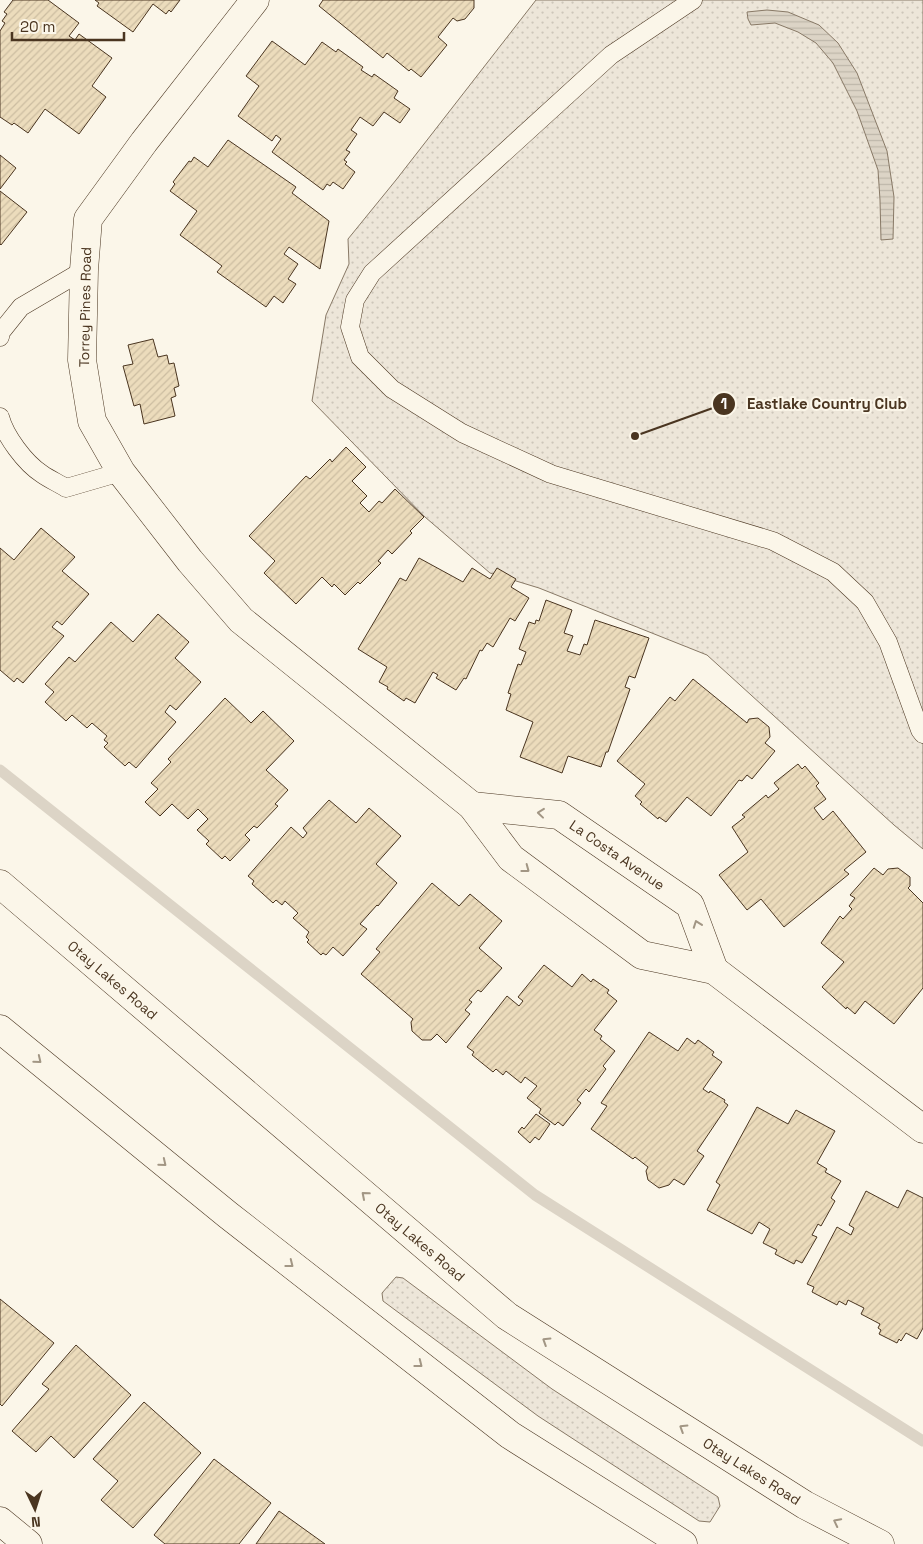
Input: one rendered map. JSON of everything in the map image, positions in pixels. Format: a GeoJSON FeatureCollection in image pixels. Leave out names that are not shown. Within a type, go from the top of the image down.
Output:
{"type":"FeatureCollection","features":[{"type":"Feature","properties":{"kind":"street","name":"Torrey Pines Road"},"geometry":{"type":"LineString","coordinates":[[255,0],[144,142],[88,219],[84,270],[82,360],[92,421],[121,472],[190,561],[241,620],[472,806]]}},
{"type":"Feature","properties":{"kind":"street"},"geometry":{"type":"LineString","coordinates":[[472,806],[511,858],[642,955],[714,970],[923,1129]]}},
{"type":"Feature","properties":{"kind":"street","name":"La Costa Avenue"},"geometry":{"type":"LineString","coordinates":[[472,806],[559,815],[690,905],[714,970]]}},
{"type":"Feature","properties":{"kind":"street","name":"Otay Lakes Road"},"geometry":{"type":"LineString","coordinates":[[0,884],[507,1316],[805,1505],[880,1544]]}},
{"type":"Feature","properties":{"kind":"street"},"geometry":{"type":"LineString","coordinates":[[0,1029],[228,1215],[510,1435],[683,1544]]}},
{"type":"Feature","properties":{"kind":"street"},"geometry":{"type":"LineString","coordinates":[[0,1521],[28,1544]]}},
{"type":"Feature","properties":{"kind":"lane"},"geometry":{"type":"LineString","coordinates":[[693,0],[611,55],[372,273],[355,300],[350,327],[360,356],[392,390],[462,433],[551,474],[773,541],[833,572],[864,602],[888,642],[923,734]]}},
{"type":"Feature","properties":{"kind":"lane"},"geometry":{"type":"LineString","coordinates":[[0,337],[1,332],[21,307],[84,270]]}},
{"type":"Feature","properties":{"kind":"lane"},"geometry":{"type":"LineString","coordinates":[[0,417],[1,423],[20,453],[41,474],[66,488],[121,472]]}},
{"type":"Feature","properties":{"kind":"shaded area"},"geometry":{"type":"Polygon","coordinates":[[[536,0],[923,0],[923,849],[894,825],[707,655],[539,588],[490,573],[425,517],[312,401],[326,315],[349,264],[348,239],[536,0]]]}},
{"type":"Feature","properties":{"kind":"shaded area"},"geometry":{"type":"Polygon","coordinates":[[[767,10],[788,12],[819,25],[838,43],[857,73],[887,151],[894,197],[893,239],[881,240],[878,170],[857,111],[833,63],[816,43],[798,32],[775,23],[751,25],[747,12],[767,10]]]}},
{"type":"Feature","properties":{"kind":"shaded area"},"geometry":{"type":"Polygon","coordinates":[[[396,1277],[403,1278],[552,1389],[718,1497],[720,1506],[710,1522],[699,1521],[538,1416],[383,1301],[382,1293],[396,1277]]]}},
{"type":"Feature","properties":{"kind":"building"},"geometry":{"type":"Polygon","coordinates":[[[13,0],[48,0],[79,23],[69,36],[75,40],[79,34],[112,58],[92,86],[106,97],[79,134],[45,109],[28,133],[14,123],[12,125],[0,117],[0,31],[5,23],[2,21],[7,14],[4,12],[13,0]]]}},
{"type":"Feature","properties":{"kind":"building"},"geometry":{"type":"Polygon","coordinates":[[[95,0],[180,0],[171,12],[169,10],[166,14],[153,4],[133,32],[97,6],[99,3],[95,0]]]}},
{"type":"Feature","properties":{"kind":"building"},"geometry":{"type":"Polygon","coordinates":[[[323,0],[474,0],[474,8],[465,19],[457,21],[453,18],[438,37],[447,45],[421,77],[411,69],[409,71],[387,53],[383,58],[319,6],[323,0]]]}},
{"type":"Feature","properties":{"kind":"building"},"geometry":{"type":"Polygon","coordinates":[[[272,41],[305,65],[322,42],[336,52],[338,49],[363,67],[361,70],[372,77],[374,74],[398,91],[394,98],[410,109],[400,123],[384,112],[373,126],[360,117],[351,130],[357,134],[346,150],[350,152],[344,160],[347,162],[345,164],[355,172],[343,189],[333,182],[330,186],[327,184],[323,190],[272,152],[281,139],[276,135],[272,141],[238,116],[259,86],[246,76],[272,41]]]}},
{"type":"Feature","properties":{"kind":"building"},"geometry":{"type":"Polygon","coordinates":[[[228,140],[296,187],[292,193],[329,221],[320,269],[289,247],[284,254],[298,264],[288,279],[296,284],[283,303],[274,296],[266,307],[217,272],[222,266],[180,235],[197,211],[170,191],[175,184],[173,182],[194,157],[208,167],[228,140]]]}},
{"type":"Feature","properties":{"kind":"building"},"geometry":{"type":"Polygon","coordinates":[[[0,155],[16,168],[0,189],[0,155]]]}},
{"type":"Feature","properties":{"kind":"building"},"geometry":{"type":"Polygon","coordinates":[[[0,191],[27,212],[1,245],[0,244],[0,191]]]}},
{"type":"Feature","properties":{"kind":"building"},"geometry":{"type":"Polygon","coordinates":[[[153,339],[158,357],[167,355],[169,364],[174,363],[179,386],[174,388],[176,396],[171,398],[175,416],[144,424],[140,404],[134,406],[123,366],[133,364],[128,345],[153,339]]]}},
{"type":"Feature","properties":{"kind":"building"},"geometry":{"type":"Polygon","coordinates":[[[346,447],[366,467],[352,481],[367,496],[360,503],[369,512],[379,501],[382,503],[395,489],[424,517],[392,554],[388,550],[378,561],[381,563],[360,584],[358,582],[345,595],[334,584],[332,587],[322,577],[296,604],[264,573],[275,561],[249,536],[306,476],[310,479],[330,459],[332,462],[346,447]]]}},
{"type":"Feature","properties":{"kind":"building"},"geometry":{"type":"Polygon","coordinates":[[[41,528],[75,557],[62,571],[89,594],[62,625],[57,621],[52,627],[64,636],[23,683],[17,678],[14,682],[0,670],[0,548],[14,560],[41,528]]]}},
{"type":"Feature","properties":{"kind":"building"},"geometry":{"type":"Polygon","coordinates":[[[419,558],[463,582],[472,568],[490,579],[497,568],[516,579],[511,587],[529,598],[515,621],[510,618],[493,647],[487,643],[482,651],[480,650],[466,679],[464,678],[456,690],[436,678],[438,675],[433,672],[415,703],[406,698],[404,701],[379,682],[387,667],[358,649],[400,578],[406,581],[419,558]]]}},
{"type":"Feature","properties":{"kind":"building"},"geometry":{"type":"Polygon","coordinates":[[[546,600],[572,610],[564,633],[573,636],[567,651],[580,655],[584,644],[587,645],[595,620],[649,638],[635,678],[629,676],[625,687],[630,689],[601,767],[568,756],[562,773],[520,757],[533,722],[506,710],[511,694],[508,693],[518,664],[521,665],[526,652],[519,649],[529,622],[535,624],[536,620],[539,621],[546,600]]]}},
{"type":"Feature","properties":{"kind":"building"},"geometry":{"type":"Polygon","coordinates":[[[158,614],[189,642],[175,658],[201,682],[176,710],[170,705],[165,712],[176,722],[136,768],[129,762],[125,766],[104,747],[108,743],[104,740],[107,736],[92,723],[87,728],[72,715],[66,721],[45,702],[54,692],[45,684],[69,657],[75,662],[111,622],[133,642],[158,614]]]}},
{"type":"Feature","properties":{"kind":"building"},"geometry":{"type":"Polygon","coordinates":[[[693,679],[747,723],[749,719],[758,718],[769,727],[770,737],[765,743],[775,751],[752,779],[747,775],[742,781],[739,780],[711,816],[687,797],[666,822],[659,817],[658,819],[640,804],[642,802],[635,796],[645,784],[617,761],[670,697],[675,701],[693,679]]]}},
{"type":"Feature","properties":{"kind":"building"},"geometry":{"type":"Polygon","coordinates":[[[225,698],[251,723],[263,711],[294,741],[266,770],[288,790],[275,804],[278,806],[257,828],[254,826],[245,835],[250,840],[230,861],[225,856],[222,859],[206,844],[209,841],[197,830],[208,819],[198,809],[188,819],[172,804],[160,816],[145,802],[158,789],[151,783],[171,762],[168,759],[225,698]]]}},
{"type":"Feature","properties":{"kind":"building"},"geometry":{"type":"Polygon","coordinates":[[[798,764],[802,769],[805,766],[819,783],[816,786],[826,799],[814,808],[823,820],[833,811],[866,852],[844,870],[849,874],[784,927],[761,899],[747,910],[719,875],[748,852],[732,827],[745,817],[742,815],[766,795],[768,798],[779,789],[774,783],[798,764]]]}},
{"type":"Feature","properties":{"kind":"building"},"geometry":{"type":"Polygon","coordinates":[[[329,800],[356,823],[369,808],[401,836],[376,864],[397,883],[360,924],[367,929],[343,956],[333,947],[326,955],[323,953],[321,955],[307,942],[309,940],[306,937],[309,932],[293,918],[298,913],[285,901],[282,905],[276,900],[273,903],[252,884],[254,881],[248,876],[291,827],[303,838],[307,833],[303,828],[329,800]]]}},
{"type":"Feature","properties":{"kind":"building"},"geometry":{"type":"Polygon","coordinates":[[[874,868],[883,875],[888,869],[898,868],[910,877],[910,886],[908,888],[923,903],[923,988],[894,1024],[865,1001],[855,1014],[847,1007],[846,1009],[822,987],[844,962],[821,943],[840,916],[843,919],[852,909],[849,906],[855,898],[850,895],[874,868]]]}},
{"type":"Feature","properties":{"kind":"building"},"geometry":{"type":"Polygon","coordinates":[[[432,883],[459,906],[470,894],[502,921],[479,948],[502,968],[481,992],[478,990],[469,1000],[472,1002],[465,1010],[470,1014],[446,1043],[437,1034],[431,1040],[422,1040],[412,1031],[411,1022],[413,1019],[361,974],[380,952],[376,949],[432,883]]]}},
{"type":"Feature","properties":{"kind":"building"},"geometry":{"type":"Polygon","coordinates":[[[544,965],[572,987],[582,974],[591,982],[593,979],[609,990],[607,993],[617,1001],[594,1030],[602,1036],[600,1039],[615,1051],[603,1066],[606,1069],[589,1092],[586,1089],[577,1100],[581,1103],[563,1126],[558,1122],[555,1125],[539,1113],[541,1109],[527,1098],[537,1086],[525,1077],[521,1083],[506,1071],[503,1075],[496,1069],[493,1072],[472,1055],[474,1052],[467,1047],[507,996],[519,1006],[523,1001],[518,997],[544,965]]]}},
{"type":"Feature","properties":{"kind":"building"},"geometry":{"type":"Polygon","coordinates":[[[649,1032],[678,1051],[687,1038],[695,1044],[698,1040],[714,1052],[712,1055],[722,1062],[703,1089],[725,1100],[724,1102],[728,1105],[697,1151],[704,1156],[684,1185],[674,1179],[669,1185],[659,1188],[648,1180],[646,1171],[648,1167],[635,1157],[633,1159],[591,1129],[607,1106],[601,1103],[649,1032]]]}},
{"type":"Feature","properties":{"kind":"building"},"geometry":{"type":"Polygon","coordinates":[[[757,1107],[788,1124],[796,1110],[835,1131],[817,1163],[827,1169],[825,1172],[841,1181],[831,1198],[835,1201],[821,1226],[818,1224],[812,1235],[817,1237],[802,1263],[796,1260],[794,1264],[775,1254],[777,1250],[763,1243],[770,1229],[759,1222],[752,1234],[707,1210],[720,1185],[716,1182],[757,1107]]]}},
{"type":"Feature","properties":{"kind":"building"},"geometry":{"type":"Polygon","coordinates":[[[536,1114],[550,1124],[539,1140],[535,1137],[530,1143],[518,1132],[522,1127],[524,1129],[536,1114]]]}},
{"type":"Feature","properties":{"kind":"building"},"geometry":{"type":"Polygon","coordinates":[[[907,1190],[923,1198],[923,1328],[917,1339],[906,1333],[901,1341],[899,1339],[897,1343],[879,1334],[881,1330],[878,1328],[880,1324],[861,1314],[864,1308],[848,1300],[846,1305],[839,1301],[837,1305],[812,1292],[814,1287],[807,1284],[837,1227],[851,1235],[854,1228],[849,1225],[866,1191],[898,1208],[907,1190]]]}},
{"type":"Feature","properties":{"kind":"building"},"geometry":{"type":"Polygon","coordinates":[[[0,1299],[54,1343],[2,1406],[0,1404],[0,1299]]]}},
{"type":"Feature","properties":{"kind":"building"},"geometry":{"type":"Polygon","coordinates":[[[76,1345],[131,1395],[74,1458],[51,1436],[36,1452],[12,1431],[49,1389],[42,1384],[76,1345]]]}},
{"type":"Feature","properties":{"kind":"building"},"geometry":{"type":"Polygon","coordinates":[[[144,1402],[201,1453],[133,1528],[101,1500],[118,1481],[93,1459],[144,1402]]]}},
{"type":"Feature","properties":{"kind":"building"},"geometry":{"type":"Polygon","coordinates":[[[214,1459],[271,1503],[239,1544],[165,1544],[154,1535],[214,1459]]]}},
{"type":"Feature","properties":{"kind":"building"},"geometry":{"type":"Polygon","coordinates":[[[279,1511],[325,1544],[256,1544],[279,1511]]]}},
{"type":"Feature","properties":{"kind":"waterway"},"geometry":{"type":"LineString","coordinates":[[0,770],[535,1195],[923,1441]]}},
{"type":"Feature","properties":{"kind":"place","name":"Eastlake Country Club"},"geometry":{"type":"Point","coordinates":[635,436]}}]}
